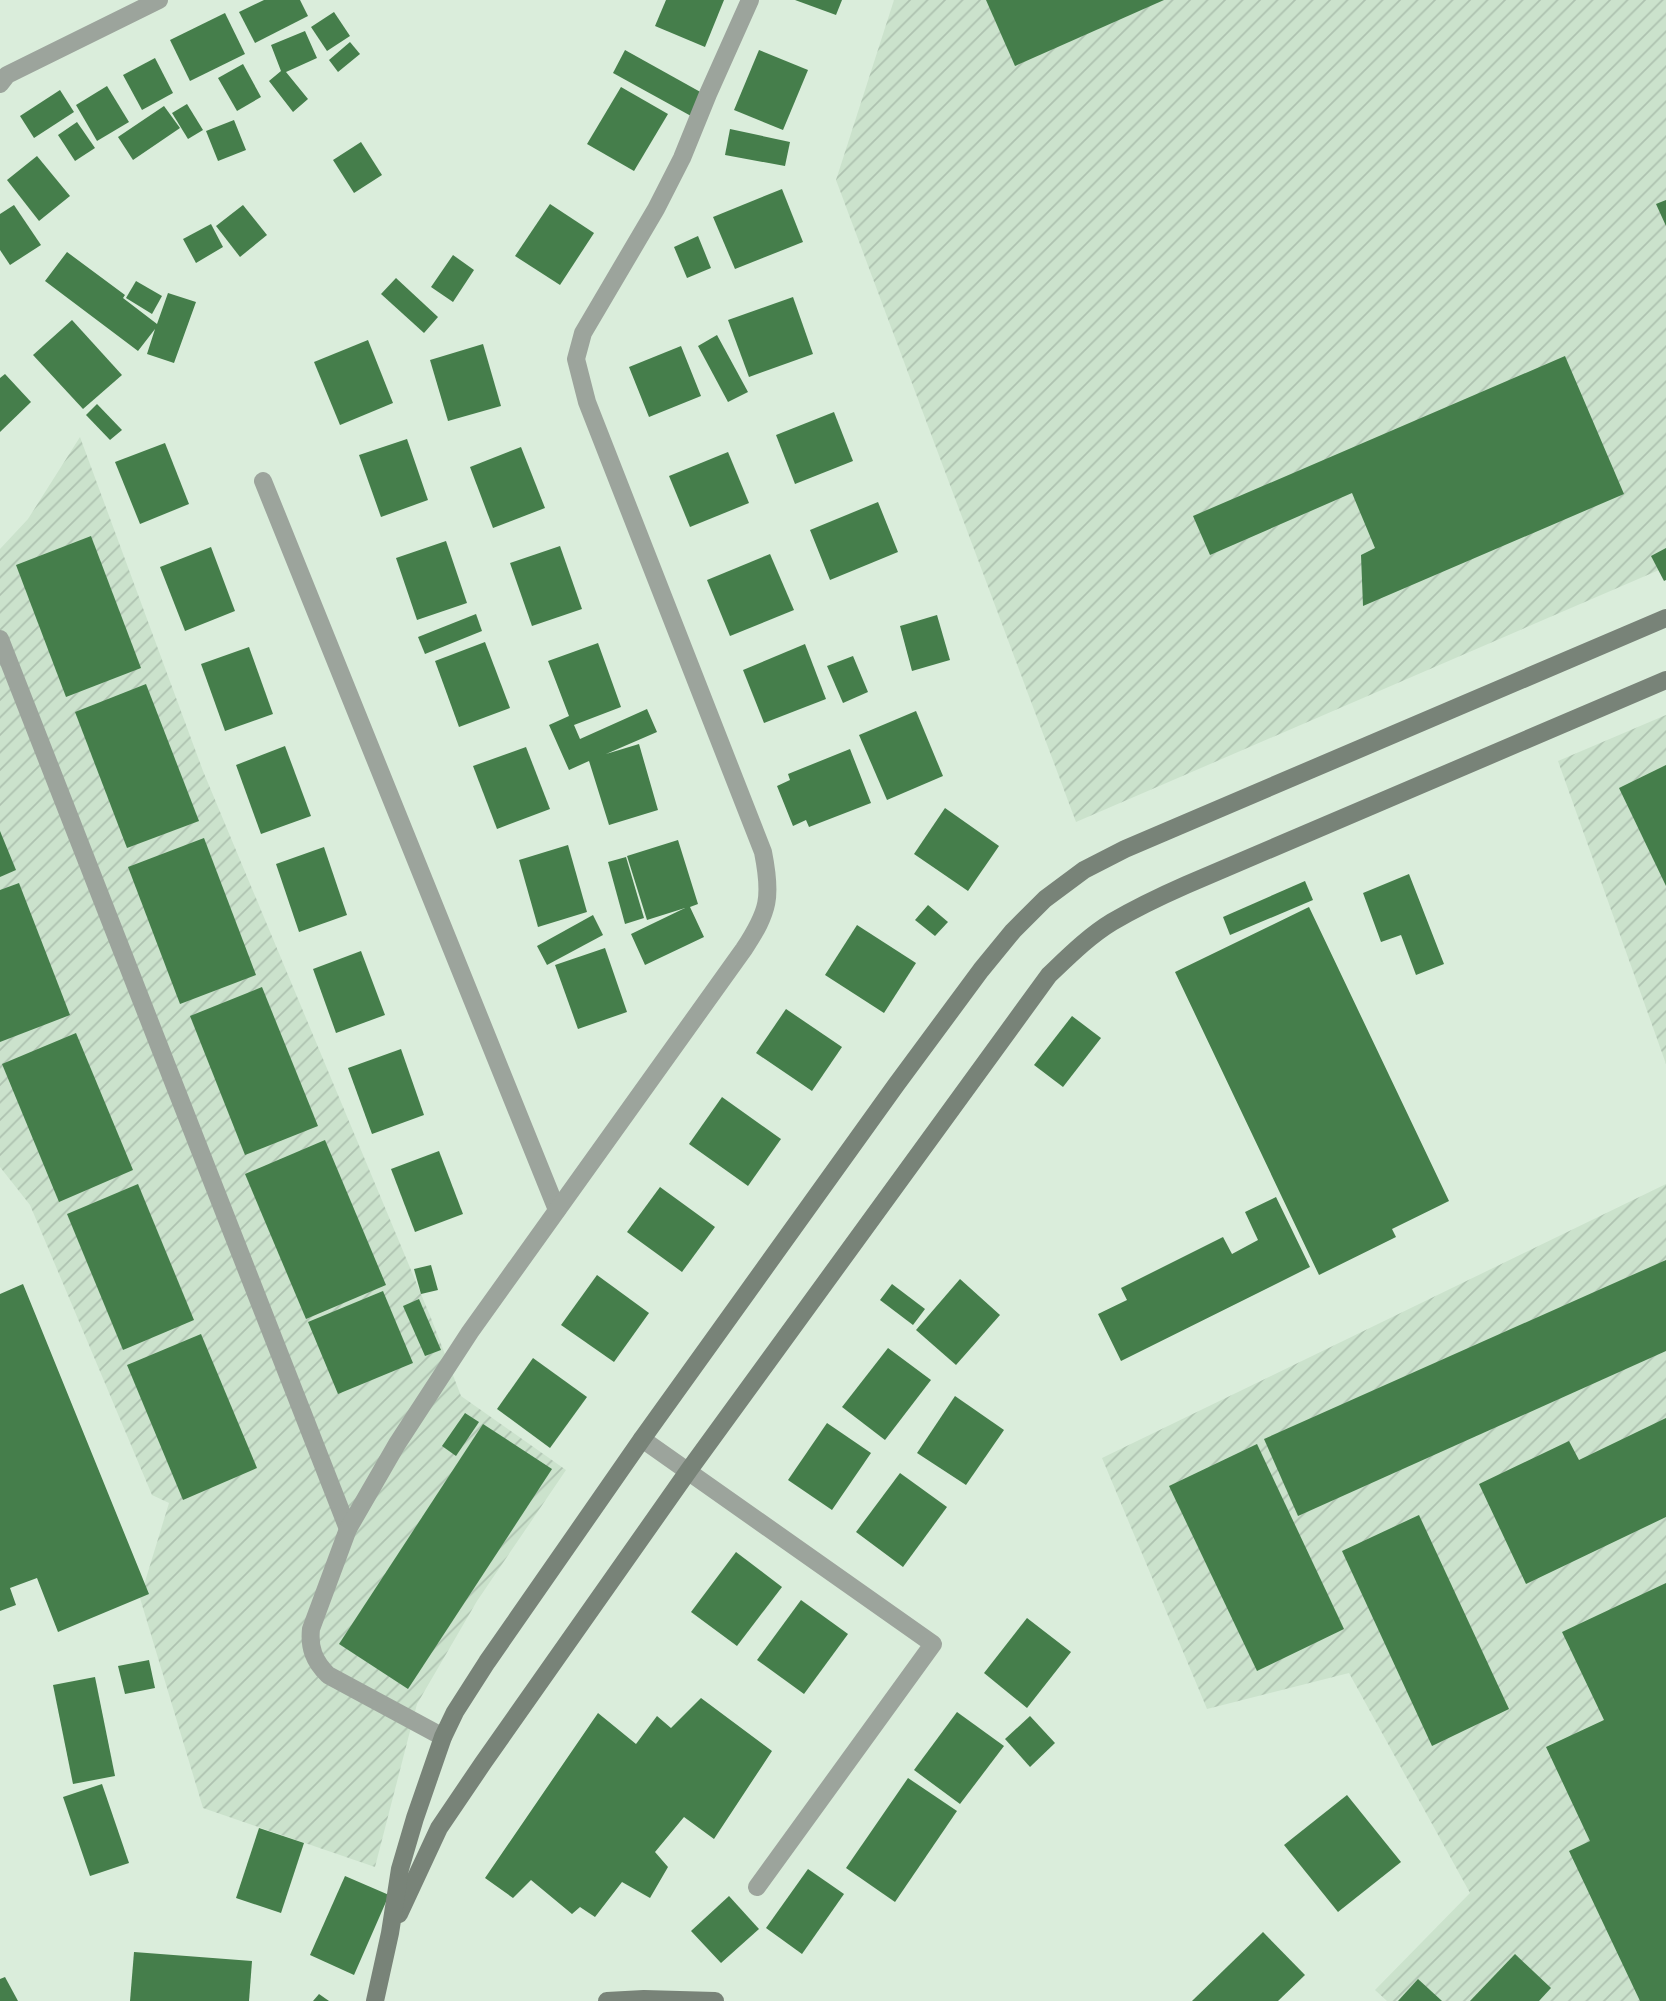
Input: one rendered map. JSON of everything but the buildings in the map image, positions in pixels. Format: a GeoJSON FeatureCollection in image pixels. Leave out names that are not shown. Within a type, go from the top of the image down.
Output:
{"type":"FeatureCollection","features":[{"type":"Feature","properties":{"kind":"street"},"geometry":{"type":"LineString","coordinates":[[0,84],[7,75],[159,0]]}},
{"type":"Feature","properties":{"kind":"street"},"geometry":{"type":"LineString","coordinates":[[443,1737],[328,1675],[318,1666],[312,1654],[311,1629],[348,1529],[397,1444],[470,1332],[744,949],[760,924],[768,901],[768,875],[763,852],[587,402],[576,359],[583,333],[656,209],[682,158],[750,0]]}},
{"type":"Feature","properties":{"kind":"street"},"geometry":{"type":"LineString","coordinates":[[263,481],[557,1210]]}},
{"type":"Feature","properties":{"kind":"street"},"geometry":{"type":"LineString","coordinates":[[375,2001],[390,1933],[400,1868],[443,1737],[455,1712],[642,1439],[880,1107],[1013,930],[1065,883],[1084,870],[1172,828],[1666,618]]}},
{"type":"Feature","properties":{"kind":"street"},"geometry":{"type":"LineString","coordinates":[[0,639],[348,1529]]}},
{"type":"Feature","properties":{"kind":"street"},"geometry":{"type":"LineString","coordinates":[[390,1933],[439,1828],[688,1470],[1049,975],[1079,946],[1111,923],[1186,885],[1666,680]]}},
{"type":"Feature","properties":{"kind":"street"},"geometry":{"type":"LineString","coordinates":[[642,1439],[933,1644],[757,1886]]}},
{"type":"Feature","properties":{"kind":"street"},"geometry":{"type":"LineString","coordinates":[[607,2001],[715,2001]]}},
{"type":"Feature","properties":{"kind":"shaded area"},"geometry":{"type":"Polygon","coordinates":[[[894,0],[1666,0],[1666,567],[1076,822],[836,180],[894,0]]]}},
{"type":"Feature","properties":{"kind":"shaded area"},"geometry":{"type":"Polygon","coordinates":[[[80,437],[203,771],[461,1396],[566,1470],[477,1601],[417,1704],[375,1867],[203,1808],[140,1598],[169,1503],[152,1495],[30,1205],[0,1167],[0,549],[28,519],[80,437]]]}},
{"type":"Feature","properties":{"kind":"shaded area"},"geometry":{"type":"Polygon","coordinates":[[[1666,715],[1666,1064],[1558,761],[1666,715]]]}},
{"type":"Feature","properties":{"kind":"shaded area"},"geometry":{"type":"Polygon","coordinates":[[[1666,1184],[1666,2001],[1387,2001],[1375,1990],[1470,1893],[1349,1673],[1207,1709],[1102,1458],[1666,1184]]]}}]}
